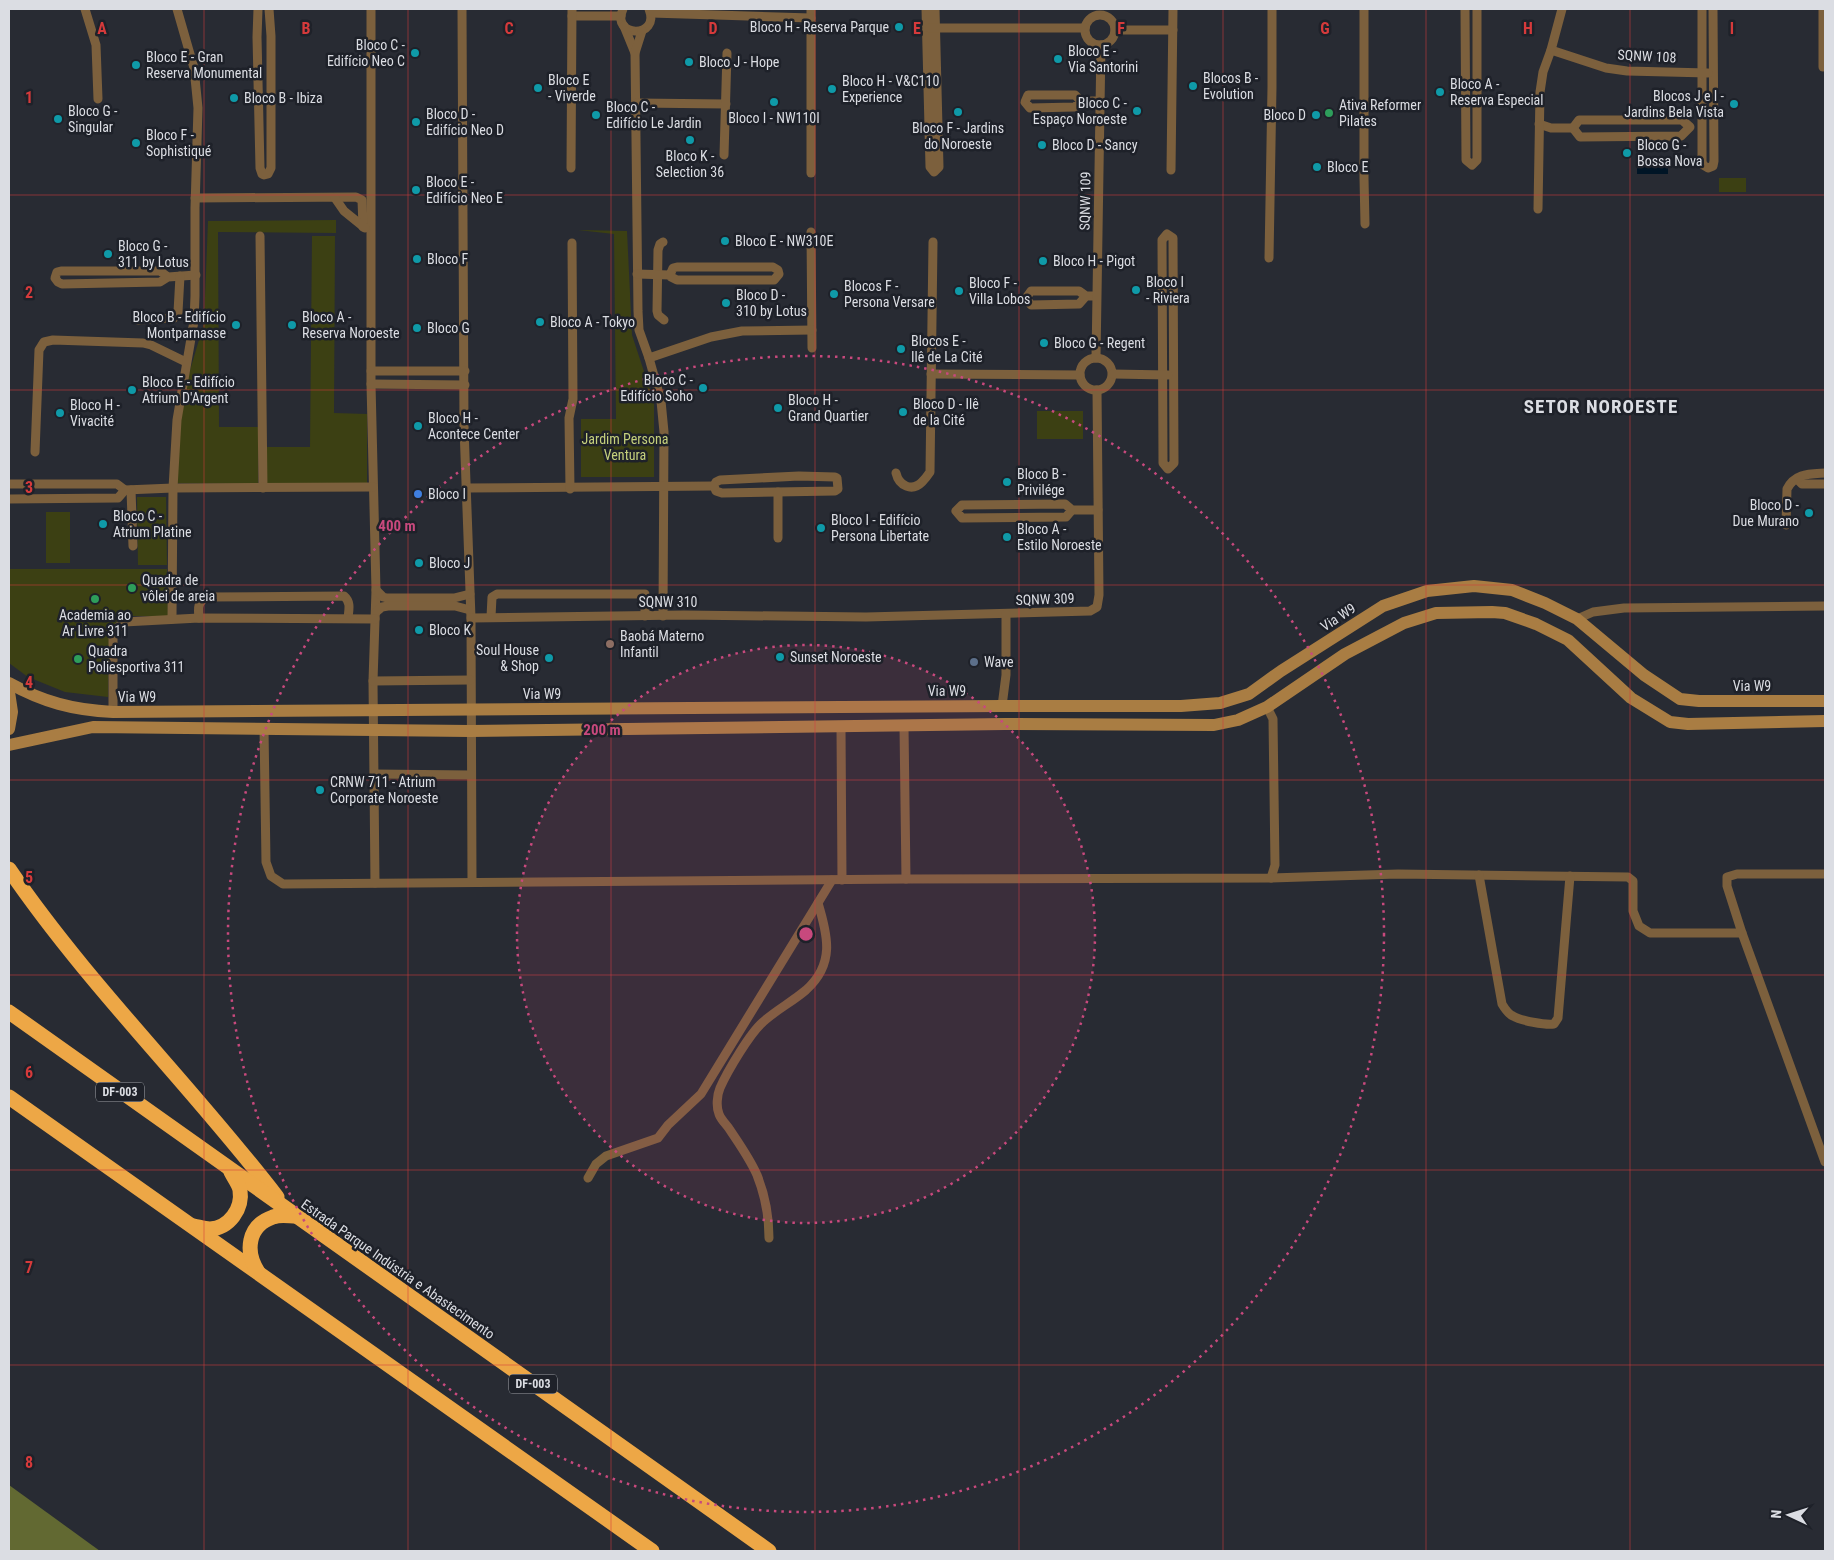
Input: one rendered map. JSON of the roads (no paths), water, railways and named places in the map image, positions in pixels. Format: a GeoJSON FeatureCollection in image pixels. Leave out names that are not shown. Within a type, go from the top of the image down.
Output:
{"type":"FeatureCollection","features":[{"type":"Feature","properties":{"kind":"highway"},"geometry":{"type":"LineString","coordinates":[[9,869],[28,897],[95,982],[238,1147],[291,1212],[274,1216],[263,1222],[254,1231],[250,1243],[250,1255],[258,1273]]}},
{"type":"Feature","properties":{"kind":"highway","name":"Estrada Parque Indústria e Abastecimento"},"geometry":{"type":"LineString","coordinates":[[9,1012],[769,1551]]}},
{"type":"Feature","properties":{"kind":"highway"},"geometry":{"type":"LineString","coordinates":[[9,1097],[652,1551]]}},
{"type":"Feature","properties":{"kind":"highway"},"geometry":{"type":"LineString","coordinates":[[190,1225],[210,1229],[223,1225],[234,1216],[240,1203],[240,1189],[231,1171]]}},
{"type":"Feature","properties":{"kind":"street"},"geometry":{"type":"LineString","coordinates":[[84,9],[96,45],[98,99]]}},
{"type":"Feature","properties":{"kind":"street"},"geometry":{"type":"LineString","coordinates":[[172,619],[173,488],[177,420],[194,321],[198,108],[192,60],[177,9]]}},
{"type":"Feature","properties":{"kind":"street"},"geometry":{"type":"LineString","coordinates":[[258,9],[260,168],[264,175],[268,174],[271,168],[271,36],[269,9]]}},
{"type":"Feature","properties":{"kind":"street"},"geometry":{"type":"LineString","coordinates":[[371,9],[371,384],[376,590],[374,681],[375,883]]}},
{"type":"Feature","properties":{"kind":"street"},"geometry":{"type":"LineString","coordinates":[[462,9],[464,385],[470,594],[472,882]]}},
{"type":"Feature","properties":{"kind":"street"},"geometry":{"type":"LineString","coordinates":[[926,9],[931,28],[938,167],[934,172],[930,167],[931,28],[935,9]]}},
{"type":"Feature","properties":{"kind":"street"},"geometry":{"type":"LineString","coordinates":[[1171,170],[1173,9]]}},
{"type":"Feature","properties":{"kind":"street"},"geometry":{"type":"LineString","coordinates":[[1269,258],[1272,9]]}},
{"type":"Feature","properties":{"kind":"street"},"geometry":{"type":"LineString","coordinates":[[1364,9],[1364,178],[1366,224]]}},
{"type":"Feature","properties":{"kind":"street"},"geometry":{"type":"LineString","coordinates":[[1465,9],[1466,160],[1472,165],[1477,160],[1477,9]]}},
{"type":"Feature","properties":{"kind":"street"},"geometry":{"type":"LineString","coordinates":[[1538,209],[1540,92],[1543,72],[1562,9]]}},
{"type":"Feature","properties":{"kind":"street"},"geometry":{"type":"LineString","coordinates":[[1702,9],[1702,161],[1703,165],[1708,168],[1713,166],[1714,161],[1713,9]]}},
{"type":"Feature","properties":{"kind":"street"},"geometry":{"type":"LineString","coordinates":[[1823,9],[1824,67]]}},
{"type":"Feature","properties":{"kind":"street"},"geometry":{"type":"LineString","coordinates":[[635,53],[642,31],[650,24],[650,11],[811,13],[811,173]]}},
{"type":"Feature","properties":{"kind":"street"},"geometry":{"type":"LineString","coordinates":[[571,168],[572,12],[622,12],[624,26],[635,53],[639,330],[650,358],[661,401],[664,432],[662,616]]}},
{"type":"Feature","properties":{"kind":"street"},"geometry":{"type":"LineString","coordinates":[[1100,12],[1112,21],[1115,30],[1109,42],[1101,45],[1089,40],[1085,33],[1088,20],[1100,12]]}},
{"type":"Feature","properties":{"kind":"street"},"geometry":{"type":"LineString","coordinates":[[624,26],[632,31],[642,31]]}},
{"type":"Feature","properties":{"kind":"street"},"geometry":{"type":"LineString","coordinates":[[931,28],[1085,28]]}},
{"type":"Feature","properties":{"kind":"street"},"geometry":{"type":"LineString","coordinates":[[1115,30],[1173,30]]}},
{"type":"Feature","properties":{"kind":"street","name":"SQNW 109"},"geometry":{"type":"LineString","coordinates":[[1096,358],[1101,45]]}},
{"type":"Feature","properties":{"kind":"street","name":"SQNW 108"},"geometry":{"type":"LineString","coordinates":[[1551,50],[1606,68],[1627,71],[1714,73]]}},
{"type":"Feature","properties":{"kind":"street"},"geometry":{"type":"LineString","coordinates":[[724,155],[727,53]]}},
{"type":"Feature","properties":{"kind":"street"},"geometry":{"type":"LineString","coordinates":[[1081,102],[1075,95],[1028,95],[1025,102],[1030,108],[1075,107],[1081,102],[1100,101]]}},
{"type":"Feature","properties":{"kind":"street"},"geometry":{"type":"LineString","coordinates":[[637,103],[726,104]]}},
{"type":"Feature","properties":{"kind":"street"},"geometry":{"type":"LineString","coordinates":[[1579,120],[1682,120],[1690,128],[1681,136],[1580,137],[1573,128],[1579,120]]}},
{"type":"Feature","properties":{"kind":"street"},"geometry":{"type":"LineString","coordinates":[[1539,124],[1551,128],[1573,128]]}},
{"type":"Feature","properties":{"kind":"street"},"geometry":{"type":"LineString","coordinates":[[195,198],[360,198],[363,208],[363,227]]}},
{"type":"Feature","properties":{"kind":"street"},"geometry":{"type":"LineString","coordinates":[[335,198],[344,211],[372,232]]}},
{"type":"Feature","properties":{"kind":"street"},"geometry":{"type":"LineString","coordinates":[[812,232],[812,348]]}},
{"type":"Feature","properties":{"kind":"street"},"geometry":{"type":"LineString","coordinates":[[1167,234],[1173,238],[1173,375],[1174,463],[1168,469],[1163,463],[1162,376],[1162,240],[1167,234]]}},
{"type":"Feature","properties":{"kind":"street"},"geometry":{"type":"LineString","coordinates":[[260,236],[263,488]]}},
{"type":"Feature","properties":{"kind":"street"},"geometry":{"type":"LineString","coordinates":[[663,242],[658,250],[657,311],[658,315],[664,320]]}},
{"type":"Feature","properties":{"kind":"street"},"geometry":{"type":"LineString","coordinates":[[896,474],[897,481],[900,484],[912,486],[921,483],[930,472],[933,242]]}},
{"type":"Feature","properties":{"kind":"street"},"geometry":{"type":"LineString","coordinates":[[570,488],[569,418],[573,399],[572,243]]}},
{"type":"Feature","properties":{"kind":"street"},"geometry":{"type":"LineString","coordinates":[[637,274],[670,274],[677,280],[774,280],[779,274],[778,270],[773,267],[678,267],[673,268],[670,274]]}},
{"type":"Feature","properties":{"kind":"street"},"geometry":{"type":"LineString","coordinates":[[168,276],[160,271],[61,271],[57,272],[55,278],[62,284],[160,282],[168,276],[196,275]]}},
{"type":"Feature","properties":{"kind":"street"},"geometry":{"type":"LineString","coordinates":[[137,320],[174,318],[178,312],[180,276]]}},
{"type":"Feature","properties":{"kind":"street"},"geometry":{"type":"LineString","coordinates":[[1086,296],[1079,304],[1031,305],[1026,298],[1032,291],[1079,291],[1086,296],[1096,296]]}},
{"type":"Feature","properties":{"kind":"street"},"geometry":{"type":"LineString","coordinates":[[650,358],[702,340],[742,330],[812,330]]}},
{"type":"Feature","properties":{"kind":"street"},"geometry":{"type":"LineString","coordinates":[[36,452],[39,350],[44,342],[53,340],[143,343],[186,362]]}},
{"type":"Feature","properties":{"kind":"street"},"geometry":{"type":"LineString","coordinates":[[1096,358],[1108,363],[1112,374],[1109,384],[1097,390],[1086,386],[1080,375],[1086,361],[1096,358]]}},
{"type":"Feature","properties":{"kind":"street"},"geometry":{"type":"LineString","coordinates":[[371,370],[465,371]]}},
{"type":"Feature","properties":{"kind":"street"},"geometry":{"type":"LineString","coordinates":[[931,374],[1080,375]]}},
{"type":"Feature","properties":{"kind":"street"},"geometry":{"type":"LineString","coordinates":[[1112,374],[1173,375]]}},
{"type":"Feature","properties":{"kind":"street"},"geometry":{"type":"LineString","coordinates":[[371,384],[464,385]]}},
{"type":"Feature","properties":{"kind":"street","name":"SQNW 309"},"geometry":{"type":"LineString","coordinates":[[866,617],[1090,611],[1097,607],[1099,595],[1097,390]]}},
{"type":"Feature","properties":{"kind":"street"},"geometry":{"type":"LineString","coordinates":[[1786,525],[1787,489],[1789,485],[1802,474],[1825,473]]}},
{"type":"Feature","properties":{"kind":"street"},"geometry":{"type":"LineString","coordinates":[[799,476],[837,478],[838,489],[835,491],[722,492],[716,491],[714,486],[720,480],[799,476]]}},
{"type":"Feature","properties":{"kind":"street"},"geometry":{"type":"LineString","coordinates":[[1797,479],[1802,484],[1825,484]]}},
{"type":"Feature","properties":{"kind":"street"},"geometry":{"type":"LineString","coordinates":[[9,484],[117,484],[128,490],[373,487]]}},
{"type":"Feature","properties":{"kind":"street"},"geometry":{"type":"LineString","coordinates":[[466,488],[714,486]]}},
{"type":"Feature","properties":{"kind":"street"},"geometry":{"type":"LineString","coordinates":[[9,499],[118,498],[128,490]]}},
{"type":"Feature","properties":{"kind":"street"},"geometry":{"type":"LineString","coordinates":[[128,490],[133,546]]}},
{"type":"Feature","properties":{"kind":"street"},"geometry":{"type":"LineString","coordinates":[[778,492],[778,538]]}},
{"type":"Feature","properties":{"kind":"street"},"geometry":{"type":"LineString","coordinates":[[1072,510],[1066,517],[962,518],[956,511],[962,505],[992,504],[1065,504],[1072,510],[1098,510]]}},
{"type":"Feature","properties":{"kind":"street","name":"Via W9"},"geometry":{"type":"LineString","coordinates":[[9,683],[32,696],[59,705],[90,711],[113,712],[1181,706],[1220,703],[1249,694],[1281,671],[1383,606],[1427,591],[1474,586],[1512,590],[1545,602],[1576,619],[1644,675],[1680,699],[1699,701],[1825,701]]}},
{"type":"Feature","properties":{"kind":"street"},"geometry":{"type":"LineString","coordinates":[[376,590],[383,597],[388,598],[454,598],[470,594]]}},
{"type":"Feature","properties":{"kind":"street"},"geometry":{"type":"LineString","coordinates":[[492,617],[494,595],[515,594],[645,594],[645,616]]}},
{"type":"Feature","properties":{"kind":"street"},"geometry":{"type":"LineString","coordinates":[[199,618],[198,605],[201,600],[207,597],[344,596],[348,599],[349,604],[348,618]]}},
{"type":"Feature","properties":{"kind":"street","name":"SQNW 310"},"geometry":{"type":"LineString","coordinates":[[113,712],[113,635],[116,629],[124,622],[199,618],[348,618],[375,615],[382,607],[388,606],[455,606],[470,614],[492,617],[866,617]]}},
{"type":"Feature","properties":{"kind":"street"},"geometry":{"type":"LineString","coordinates":[[1576,619],[1593,612],[1624,608],[1825,606]]}},
{"type":"Feature","properties":{"kind":"street"},"geometry":{"type":"LineString","coordinates":[[9,745],[92,727],[470,731],[1005,724],[1214,725],[1238,720],[1267,707],[1345,654],[1404,622],[1436,613],[1492,612],[1506,613],[1536,624],[1568,640],[1631,698],[1670,722],[1688,724],[1825,721]]}},
{"type":"Feature","properties":{"kind":"street"},"geometry":{"type":"LineString","coordinates":[[1005,724],[1002,706],[1006,675],[1006,614]]}},
{"type":"Feature","properties":{"kind":"street"},"geometry":{"type":"LineString","coordinates":[[374,681],[470,680]]}},
{"type":"Feature","properties":{"kind":"street"},"geometry":{"type":"LineString","coordinates":[[9,692],[12,712],[9,728]]}},
{"type":"Feature","properties":{"kind":"street"},"geometry":{"type":"LineString","coordinates":[[1267,707],[1273,720],[1275,865],[1271,878]]}},
{"type":"Feature","properties":{"kind":"street"},"geometry":{"type":"LineString","coordinates":[[904,726],[906,878]]}},
{"type":"Feature","properties":{"kind":"street"},"geometry":{"type":"LineString","coordinates":[[841,727],[842,880]]}},
{"type":"Feature","properties":{"kind":"street"},"geometry":{"type":"LineString","coordinates":[[264,728],[266,862],[271,876],[283,884],[906,878],[1271,878],[1398,874],[1628,877],[1633,881],[1633,911],[1639,926],[1650,933],[1742,933]]}},
{"type":"Feature","properties":{"kind":"street"},"geometry":{"type":"LineString","coordinates":[[375,774],[470,774]]}},
{"type":"Feature","properties":{"kind":"street"},"geometry":{"type":"LineString","coordinates":[[1825,874],[1737,874],[1727,877],[1727,886],[1742,933],[1825,1162]]}},
{"type":"Feature","properties":{"kind":"street"},"geometry":{"type":"LineString","coordinates":[[1479,875],[1502,1004],[1507,1012],[1514,1017],[1548,1024],[1554,1024],[1558,1018],[1570,876]]}},
{"type":"Feature","properties":{"kind":"street"},"geometry":{"type":"LineString","coordinates":[[588,1178],[596,1164],[606,1156],[658,1138],[701,1094],[832,880]]}},
{"type":"Feature","properties":{"kind":"street"},"geometry":{"type":"LineString","coordinates":[[769,1238],[769,1222],[757,1175],[748,1156],[719,1114],[717,1102],[719,1089],[751,1035],[763,1022],[807,989],[822,969],[828,943],[818,903]]}},
{"type":"Feature","properties":{"kind":"water"},"geometry":{"type":"Polygon","coordinates":[[[1637,167],[1668,167],[1668,174],[1637,174],[1637,167]]]}},
{"type":"Feature","properties":{"kind":"place","name":"Bloco H - Reserva Parque"},"geometry":{"type":"Point","coordinates":[899,27]}},
{"type":"Feature","properties":{"kind":"place","name":"Bloco C - Edifício Neo C"},"geometry":{"type":"Point","coordinates":[415,53]}},
{"type":"Feature","properties":{"kind":"place","name":"Bloco E - Via Santorini"},"geometry":{"type":"Point","coordinates":[1058,59]}},
{"type":"Feature","properties":{"kind":"place","name":"Bloco J - Hope"},"geometry":{"type":"Point","coordinates":[689,62]}},
{"type":"Feature","properties":{"kind":"place","name":"Bloco E - Gran Reserva Monumental"},"geometry":{"type":"Point","coordinates":[136,65]}},
{"type":"Feature","properties":{"kind":"place","name":"Blocos B - Evolution"},"geometry":{"type":"Point","coordinates":[1193,86]}},
{"type":"Feature","properties":{"kind":"place","name":"Bloco E - Viverde"},"geometry":{"type":"Point","coordinates":[538,88]}},
{"type":"Feature","properties":{"kind":"place","name":"Bloco H - V&C110 Experience"},"geometry":{"type":"Point","coordinates":[832,89]}},
{"type":"Feature","properties":{"kind":"place","name":"Bloco A - Reserva Especial"},"geometry":{"type":"Point","coordinates":[1440,92]}},
{"type":"Feature","properties":{"kind":"place","name":"Bloco B - Ibiza"},"geometry":{"type":"Point","coordinates":[234,98]}},
{"type":"Feature","properties":{"kind":"place","name":"Bloco I - NW110I"},"geometry":{"type":"Point","coordinates":[774,102]}},
{"type":"Feature","properties":{"kind":"place","name":"Blocos J e I - Jardins Bela Vista"},"geometry":{"type":"Point","coordinates":[1734,104]}},
{"type":"Feature","properties":{"kind":"place","name":"Bloco C - Espaço Noroeste"},"geometry":{"type":"Point","coordinates":[1137,111]}},
{"type":"Feature","properties":{"kind":"place","name":"Bloco F - Jardins do Noroeste"},"geometry":{"type":"Point","coordinates":[958,112]}},
{"type":"Feature","properties":{"kind":"place","name":"Ativa Reformer Pilates"},"geometry":{"type":"Point","coordinates":[1329,113]}},
{"type":"Feature","properties":{"kind":"place","name":"Bloco C - Edifício Le Jardin"},"geometry":{"type":"Point","coordinates":[596,115]}},
{"type":"Feature","properties":{"kind":"place","name":"Bloco D"},"geometry":{"type":"Point","coordinates":[1316,115]}},
{"type":"Feature","properties":{"kind":"place","name":"Bloco G - Singular"},"geometry":{"type":"Point","coordinates":[58,119]}},
{"type":"Feature","properties":{"kind":"place","name":"Bloco D - Edifício Neo D"},"geometry":{"type":"Point","coordinates":[416,122]}},
{"type":"Feature","properties":{"kind":"place","name":"Bloco K - Selection 36"},"geometry":{"type":"Point","coordinates":[690,140]}},
{"type":"Feature","properties":{"kind":"place","name":"Bloco F - Sophistiqué"},"geometry":{"type":"Point","coordinates":[136,143]}},
{"type":"Feature","properties":{"kind":"place","name":"Bloco D - Sancy"},"geometry":{"type":"Point","coordinates":[1042,145]}},
{"type":"Feature","properties":{"kind":"place","name":"Bloco G - Bossa Nova"},"geometry":{"type":"Point","coordinates":[1627,153]}},
{"type":"Feature","properties":{"kind":"place","name":"Bloco E"},"geometry":{"type":"Point","coordinates":[1317,167]}},
{"type":"Feature","properties":{"kind":"place","name":"Bloco E - Edifício Neo E"},"geometry":{"type":"Point","coordinates":[416,190]}},
{"type":"Feature","properties":{"kind":"place","name":"Bloco E - NW310E"},"geometry":{"type":"Point","coordinates":[725,241]}},
{"type":"Feature","properties":{"kind":"place","name":"Bloco G - 311 by Lotus"},"geometry":{"type":"Point","coordinates":[108,254]}},
{"type":"Feature","properties":{"kind":"place","name":"Bloco F"},"geometry":{"type":"Point","coordinates":[417,259]}},
{"type":"Feature","properties":{"kind":"place","name":"Bloco H - Pigot"},"geometry":{"type":"Point","coordinates":[1043,261]}},
{"type":"Feature","properties":{"kind":"place","name":"Bloco I - Riviera"},"geometry":{"type":"Point","coordinates":[1136,290]}},
{"type":"Feature","properties":{"kind":"place","name":"Bloco F - Villa Lobos"},"geometry":{"type":"Point","coordinates":[959,291]}},
{"type":"Feature","properties":{"kind":"place","name":"Blocos F - Persona Versare"},"geometry":{"type":"Point","coordinates":[834,294]}},
{"type":"Feature","properties":{"kind":"place","name":"Bloco D - 310 by Lotus"},"geometry":{"type":"Point","coordinates":[726,303]}},
{"type":"Feature","properties":{"kind":"place","name":"Bloco A - Tokyo"},"geometry":{"type":"Point","coordinates":[540,322]}},
{"type":"Feature","properties":{"kind":"place","name":"Bloco B - Edifício Montparnasse"},"geometry":{"type":"Point","coordinates":[236,325]}},
{"type":"Feature","properties":{"kind":"place","name":"Bloco A - Reserva Noroeste"},"geometry":{"type":"Point","coordinates":[292,325]}},
{"type":"Feature","properties":{"kind":"place","name":"Bloco G"},"geometry":{"type":"Point","coordinates":[417,328]}},
{"type":"Feature","properties":{"kind":"place","name":"Bloco G - Regent"},"geometry":{"type":"Point","coordinates":[1044,343]}},
{"type":"Feature","properties":{"kind":"place","name":"Blocos E - Ilê de La Cité"},"geometry":{"type":"Point","coordinates":[901,349]}},
{"type":"Feature","properties":{"kind":"place","name":"Bloco C - Edifício Soho"},"geometry":{"type":"Point","coordinates":[703,388]}},
{"type":"Feature","properties":{"kind":"place","name":"Bloco E - Edifício Atrium D'Argent"},"geometry":{"type":"Point","coordinates":[132,390]}},
{"type":"Feature","properties":{"kind":"place","name":"Bloco H - Grand Quartier"},"geometry":{"type":"Point","coordinates":[778,408]}},
{"type":"Feature","properties":{"kind":"place","name":"Bloco D - Ilê de la Cité"},"geometry":{"type":"Point","coordinates":[903,412]}},
{"type":"Feature","properties":{"kind":"place","name":"Bloco H - Vivacité"},"geometry":{"type":"Point","coordinates":[60,413]}},
{"type":"Feature","properties":{"kind":"place","name":"Bloco H - Acontece Center"},"geometry":{"type":"Point","coordinates":[418,426]}},
{"type":"Feature","properties":{"kind":"place","name":"Bloco B - Privilége"},"geometry":{"type":"Point","coordinates":[1007,482]}},
{"type":"Feature","properties":{"kind":"place","name":"Bloco I"},"geometry":{"type":"Point","coordinates":[418,494]}},
{"type":"Feature","properties":{"kind":"place","name":"Bloco D - Due Murano"},"geometry":{"type":"Point","coordinates":[1809,513]}},
{"type":"Feature","properties":{"kind":"place","name":"Bloco C - Atrium Platine"},"geometry":{"type":"Point","coordinates":[103,524]}},
{"type":"Feature","properties":{"kind":"place","name":"Bloco I - Edifício Persona Libertate"},"geometry":{"type":"Point","coordinates":[821,528]}},
{"type":"Feature","properties":{"kind":"place","name":"Bloco A - Estilo Noroeste"},"geometry":{"type":"Point","coordinates":[1007,537]}},
{"type":"Feature","properties":{"kind":"place","name":"Bloco J"},"geometry":{"type":"Point","coordinates":[419,563]}},
{"type":"Feature","properties":{"kind":"place","name":"Quadra de vôlei de areia"},"geometry":{"type":"Point","coordinates":[132,588]}},
{"type":"Feature","properties":{"kind":"place","name":"Academia ao Ar Livre 311"},"geometry":{"type":"Point","coordinates":[95,599]}},
{"type":"Feature","properties":{"kind":"place","name":"Bloco K"},"geometry":{"type":"Point","coordinates":[419,630]}},
{"type":"Feature","properties":{"kind":"place","name":"Baobá Materno Infantil"},"geometry":{"type":"Point","coordinates":[610,644]}},
{"type":"Feature","properties":{"kind":"place","name":"Sunset Noroeste"},"geometry":{"type":"Point","coordinates":[780,657]}},
{"type":"Feature","properties":{"kind":"place","name":"Soul House & Shop"},"geometry":{"type":"Point","coordinates":[549,658]}},
{"type":"Feature","properties":{"kind":"place","name":"Quadra Poliesportiva 311"},"geometry":{"type":"Point","coordinates":[78,659]}},
{"type":"Feature","properties":{"kind":"place","name":"Wave"},"geometry":{"type":"Point","coordinates":[974,662]}},
{"type":"Feature","properties":{"kind":"place","name":"CRNW 711 - Atrium Corporate Noroeste"},"geometry":{"type":"Point","coordinates":[320,790]}},
{"type":"Feature","properties":{"kind":"district","name":"SETOR NOROESTE"},"geometry":{"type":"Point","coordinates":[1601,406]}},
{"type":"Feature","properties":{"kind":"park label","name":"Jardim Persona Ventura"},"geometry":{"type":"Point","coordinates":[625,448]}}]}
